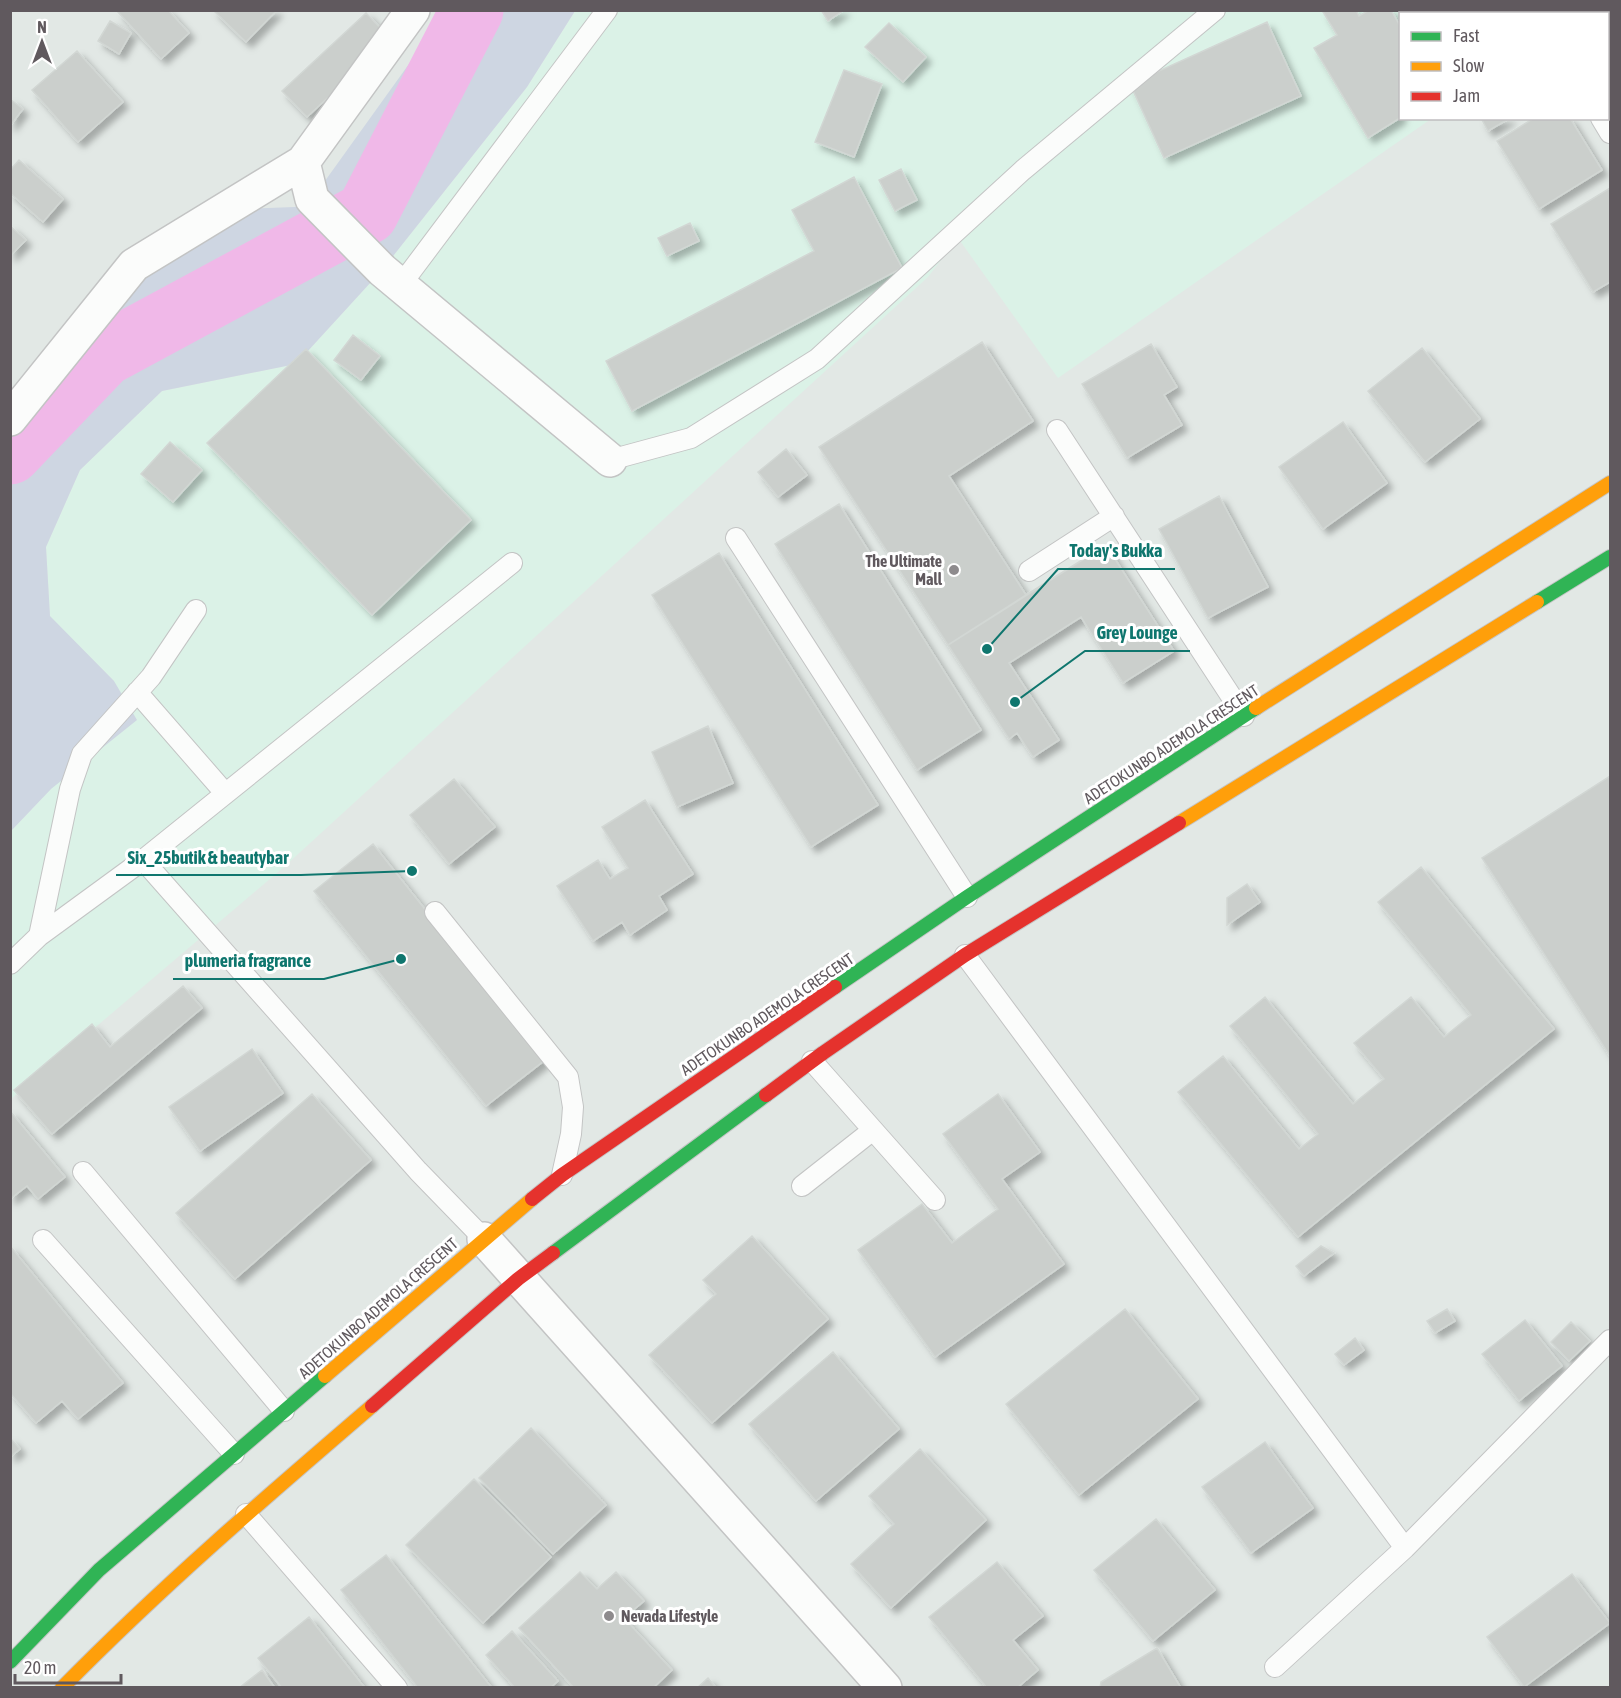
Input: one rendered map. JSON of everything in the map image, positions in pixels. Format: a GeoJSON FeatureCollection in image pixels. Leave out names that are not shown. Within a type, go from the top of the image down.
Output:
{"type":"FeatureCollection","features":[{"type":"Feature","properties":{"kind":"main road","name":"ADETOKUNBO ADEMOLA CRESCENT"},"geometry":{"type":"LineString","coordinates":[[15,1649],[99,1570],[484,1239],[562,1175],[967,897],[1244,716],[1611,483]]}},
{"type":"Feature","properties":{"kind":"main road"},"geometry":{"type":"LineString","coordinates":[[62,1688],[124,1625],[246,1514],[518,1279],[812,1061],[965,955],[1611,557]]}},
{"type":"Feature","properties":{"kind":"street"},"geometry":{"type":"LineString","coordinates":[[10,419],[134,265],[303,162],[413,10]]}},
{"type":"Feature","properties":{"kind":"street"},"geometry":{"type":"LineString","coordinates":[[303,162],[312,199],[391,278],[610,460]]}},
{"type":"Feature","properties":{"kind":"street"},"geometry":{"type":"LineString","coordinates":[[484,1239],[885,1688]]}},
{"type":"Feature","properties":{"kind":"lane"},"geometry":{"type":"LineString","coordinates":[[391,278],[607,10]]}},
{"type":"Feature","properties":{"kind":"lane"},"geometry":{"type":"LineString","coordinates":[[610,460],[691,438],[817,359],[1023,170],[1215,10]]}},
{"type":"Feature","properties":{"kind":"lane"},"geometry":{"type":"LineString","coordinates":[[1602,120],[1611,133]]}},
{"type":"Feature","properties":{"kind":"lane"},"geometry":{"type":"LineString","coordinates":[[1057,430],[1244,716]]}},
{"type":"Feature","properties":{"kind":"lane"},"geometry":{"type":"LineString","coordinates":[[1029,571],[1114,516]]}},
{"type":"Feature","properties":{"kind":"lane"},"geometry":{"type":"LineString","coordinates":[[736,538],[967,897]]}},
{"type":"Feature","properties":{"kind":"lane"},"geometry":{"type":"LineString","coordinates":[[10,964],[39,936],[143,860],[512,563]]}},
{"type":"Feature","properties":{"kind":"lane"},"geometry":{"type":"LineString","coordinates":[[39,936],[70,789],[82,754],[151,677],[196,609]]}},
{"type":"Feature","properties":{"kind":"lane"},"geometry":{"type":"LineString","coordinates":[[137,692],[225,793]]}},
{"type":"Feature","properties":{"kind":"lane"},"geometry":{"type":"LineString","coordinates":[[143,860],[418,1171],[484,1239]]}},
{"type":"Feature","properties":{"kind":"lane"},"geometry":{"type":"LineString","coordinates":[[435,912],[568,1077],[573,1107],[571,1134],[562,1175]]}},
{"type":"Feature","properties":{"kind":"lane"},"geometry":{"type":"LineString","coordinates":[[965,955],[1405,1548]]}},
{"type":"Feature","properties":{"kind":"lane"},"geometry":{"type":"LineString","coordinates":[[812,1061],[935,1200]]}},
{"type":"Feature","properties":{"kind":"lane"},"geometry":{"type":"LineString","coordinates":[[802,1186],[873,1130]]}},
{"type":"Feature","properties":{"kind":"lane"},"geometry":{"type":"LineString","coordinates":[[83,1172],[284,1411]]}},
{"type":"Feature","properties":{"kind":"lane"},"geometry":{"type":"LineString","coordinates":[[43,1240],[234,1454]]}},
{"type":"Feature","properties":{"kind":"lane"},"geometry":{"type":"LineString","coordinates":[[1275,1667],[1405,1548],[1611,1341]]}},
{"type":"Feature","properties":{"kind":"lane"},"geometry":{"type":"LineString","coordinates":[[246,1514],[397,1688]]}},
{"type":"Feature","properties":{"kind":"shaded area"},"geometry":{"type":"Polygon","coordinates":[[[447,11],[575,11],[527,87],[382,270],[296,364],[162,391],[80,470],[46,547],[50,616],[114,681],[137,720],[51,789],[11,831],[11,408],[150,271],[237,209],[295,207],[312,199],[447,11]]]}},
{"type":"Feature","properties":{"kind":"shaded area"},"geometry":{"type":"Polygon","coordinates":[[[575,11],[1599,11],[1399,12],[1399,120],[1430,120],[1058,378],[958,238],[928,277],[284,867],[11,1099],[11,831],[51,789],[114,681],[50,617],[46,547],[80,470],[162,391],[296,364],[382,270],[527,87],[575,11]]]}},
{"type":"Feature","properties":{"kind":"building"},"geometry":{"type":"Polygon","coordinates":[[[119,10],[168,10],[189,33],[161,59],[118,12],[119,10]]]}},
{"type":"Feature","properties":{"kind":"building"},"geometry":{"type":"Polygon","coordinates":[[[213,10],[277,10],[246,42],[213,10]]]}},
{"type":"Feature","properties":{"kind":"building"},"geometry":{"type":"Polygon","coordinates":[[[821,10],[844,10],[828,21],[821,10]]]}},
{"type":"Feature","properties":{"kind":"building"},"geometry":{"type":"Polygon","coordinates":[[[1326,10],[1356,10],[1359,16],[1369,10],[1391,10],[1399,24],[1399,119],[1368,138],[1314,48],[1337,35],[1323,12],[1326,10]]]}},
{"type":"Feature","properties":{"kind":"building"},"geometry":{"type":"Polygon","coordinates":[[[1398,10],[1504,10],[1501,12],[1399,12],[1398,10]]]}},
{"type":"Feature","properties":{"kind":"building"},"geometry":{"type":"Polygon","coordinates":[[[1596,10],[1610,10],[1609,52],[1609,12],[1596,12],[1596,10]]]}},
{"type":"Feature","properties":{"kind":"building"},"geometry":{"type":"Polygon","coordinates":[[[366,13],[391,39],[307,117],[282,91],[366,13]]]}},
{"type":"Feature","properties":{"kind":"building"},"geometry":{"type":"Polygon","coordinates":[[[110,21],[131,33],[119,54],[98,41],[110,21]]]}},
{"type":"Feature","properties":{"kind":"building"},"geometry":{"type":"Polygon","coordinates":[[[1267,22],[1301,96],[1164,158],[1130,84],[1267,22]]]}},
{"type":"Feature","properties":{"kind":"building"},"geometry":{"type":"Polygon","coordinates":[[[889,23],[926,57],[903,82],[865,47],[889,23]]]}},
{"type":"Feature","properties":{"kind":"building"},"geometry":{"type":"Polygon","coordinates":[[[77,51],[123,102],[78,142],[32,90],[77,51]]]}},
{"type":"Feature","properties":{"kind":"building"},"geometry":{"type":"Polygon","coordinates":[[[844,70],[882,84],[854,157],[815,142],[844,70]]]}},
{"type":"Feature","properties":{"kind":"building"},"geometry":{"type":"Polygon","coordinates":[[[10,99],[23,109],[10,126],[10,99]]]}},
{"type":"Feature","properties":{"kind":"building"},"geometry":{"type":"Polygon","coordinates":[[[1482,120],[1507,120],[1488,131],[1482,120]]]}},
{"type":"Feature","properties":{"kind":"building"},"geometry":{"type":"Polygon","coordinates":[[[1531,120],[1571,120],[1602,170],[1539,209],[1497,141],[1531,120]]]}},
{"type":"Feature","properties":{"kind":"building"},"geometry":{"type":"Polygon","coordinates":[[[19,160],[63,199],[43,222],[10,193],[10,170],[19,160]]]}},
{"type":"Feature","properties":{"kind":"building"},"geometry":{"type":"Polygon","coordinates":[[[901,169],[917,200],[895,211],[879,180],[901,169]]]}},
{"type":"Feature","properties":{"kind":"building"},"geometry":{"type":"Polygon","coordinates":[[[854,177],[902,268],[632,411],[606,361],[814,251],[792,210],[854,177]]]}},
{"type":"Feature","properties":{"kind":"building"},"geometry":{"type":"Polygon","coordinates":[[[1610,188],[1610,282],[1593,292],[1551,224],[1610,188]]]}},
{"type":"Feature","properties":{"kind":"building"},"geometry":{"type":"Polygon","coordinates":[[[690,223],[699,241],[667,256],[658,238],[690,223]]]}},
{"type":"Feature","properties":{"kind":"building"},"geometry":{"type":"Polygon","coordinates":[[[10,226],[26,240],[10,256],[10,226]]]}},
{"type":"Feature","properties":{"kind":"building"},"geometry":{"type":"Polygon","coordinates":[[[353,335],[380,356],[361,380],[334,360],[353,335]]]}},
{"type":"Feature","properties":{"kind":"building","name":"The Ultimate Mall"},"geometry":{"type":"Polygon","coordinates":[[[982,342],[1033,421],[949,476],[1026,595],[1106,545],[1174,651],[1123,683],[1081,617],[1009,663],[1059,740],[1033,757],[1017,733],[1009,739],[819,447],[982,342]]]}},
{"type":"Feature","properties":{"kind":"building","name":"The Ultimate Mall"},"geometry":{"type":"Polygon","coordinates":[[[982,342],[1033,421],[949,476],[1026,595],[948,645],[819,447],[982,342]]]}},
{"type":"Feature","properties":{"kind":"building"},"geometry":{"type":"Polygon","coordinates":[[[1151,344],[1177,387],[1164,395],[1182,425],[1127,458],[1082,384],[1151,344]]]}},
{"type":"Feature","properties":{"kind":"building"},"geometry":{"type":"Polygon","coordinates":[[[1422,348],[1480,419],[1425,462],[1368,391],[1422,348]]]}},
{"type":"Feature","properties":{"kind":"building"},"geometry":{"type":"Polygon","coordinates":[[[306,349],[471,520],[372,615],[207,443],[306,349]]]}},
{"type":"Feature","properties":{"kind":"building"},"geometry":{"type":"Polygon","coordinates":[[[1343,422],[1387,483],[1323,529],[1279,467],[1343,422]]]}},
{"type":"Feature","properties":{"kind":"building"},"geometry":{"type":"Polygon","coordinates":[[[170,442],[202,470],[173,502],[141,474],[170,442]]]}},
{"type":"Feature","properties":{"kind":"building"},"geometry":{"type":"Polygon","coordinates":[[[786,449],[807,475],[778,497],[758,472],[786,449]]]}},
{"type":"Feature","properties":{"kind":"building"},"geometry":{"type":"Polygon","coordinates":[[[1219,496],[1268,587],[1208,618],[1159,529],[1219,496]]]}},
{"type":"Feature","properties":{"kind":"building"},"geometry":{"type":"Polygon","coordinates":[[[839,504],[981,730],[917,770],[775,544],[839,504]]]}},
{"type":"Feature","properties":{"kind":"building"},"geometry":{"type":"Polygon","coordinates":[[[1106,545],[1174,651],[1123,683],[1081,617],[1009,663],[1059,740],[1033,757],[1017,733],[1009,739],[948,645],[1106,545]]]}},
{"type":"Feature","properties":{"kind":"building"},"geometry":{"type":"Polygon","coordinates":[[[719,553],[878,805],[811,847],[652,595],[719,553]]]}},
{"type":"Feature","properties":{"kind":"building"},"geometry":{"type":"Polygon","coordinates":[[[708,726],[733,783],[677,807],[652,752],[708,726]]]}},
{"type":"Feature","properties":{"kind":"building"},"geometry":{"type":"Polygon","coordinates":[[[1610,776],[1610,1056],[1482,858],[1610,776]]]}},
{"type":"Feature","properties":{"kind":"building"},"geometry":{"type":"Polygon","coordinates":[[[454,779],[495,827],[449,864],[410,815],[454,779]]]}},
{"type":"Feature","properties":{"kind":"building"},"geometry":{"type":"Polygon","coordinates":[[[645,800],[693,874],[659,896],[667,910],[630,935],[622,922],[593,941],[557,886],[598,860],[610,879],[628,868],[602,827],[645,800]]]}},
{"type":"Feature","properties":{"kind":"building"},"geometry":{"type":"Polygon","coordinates":[[[373,844],[545,1060],[486,1106],[314,891],[373,844]]]}},
{"type":"Feature","properties":{"kind":"building"},"geometry":{"type":"Polygon","coordinates":[[[1421,867],[1554,1029],[1298,1237],[1178,1092],[1223,1056],[1299,1149],[1318,1134],[1230,1026],[1265,997],[1353,1104],[1384,1079],[1354,1043],[1411,997],[1444,1037],[1471,1015],[1378,902],[1421,867]]]}},
{"type":"Feature","properties":{"kind":"building"},"geometry":{"type":"Polygon","coordinates":[[[1247,884],[1260,902],[1227,925],[1227,898],[1247,884]]]}},
{"type":"Feature","properties":{"kind":"building"},"geometry":{"type":"Polygon","coordinates":[[[183,986],[202,1008],[52,1134],[14,1090],[92,1024],[110,1047],[183,986]]]}},
{"type":"Feature","properties":{"kind":"building"},"geometry":{"type":"Polygon","coordinates":[[[252,1049],[283,1093],[200,1151],[169,1107],[252,1049]]]}},
{"type":"Feature","properties":{"kind":"building"},"geometry":{"type":"Polygon","coordinates":[[[312,1094],[371,1160],[235,1279],[176,1213],[312,1094]]]}},
{"type":"Feature","properties":{"kind":"building"},"geometry":{"type":"Polygon","coordinates":[[[998,1094],[1040,1152],[1002,1179],[1064,1264],[935,1357],[858,1250],[922,1204],[952,1243],[998,1209],[943,1134],[998,1094]]]}},
{"type":"Feature","properties":{"kind":"building"},"geometry":{"type":"Polygon","coordinates":[[[10,1111],[65,1177],[38,1199],[27,1186],[10,1199],[10,1111]]]}},
{"type":"Feature","properties":{"kind":"building"},"geometry":{"type":"Polygon","coordinates":[[[752,1236],[828,1319],[712,1423],[649,1355],[716,1294],[703,1280],[752,1236]]]}},
{"type":"Feature","properties":{"kind":"building"},"geometry":{"type":"Polygon","coordinates":[[[10,1246],[123,1383],[78,1419],[62,1401],[36,1423],[10,1393],[10,1246]]]}},
{"type":"Feature","properties":{"kind":"building"},"geometry":{"type":"Polygon","coordinates":[[[1321,1246],[1334,1253],[1304,1276],[1296,1266],[1321,1246]]]}},
{"type":"Feature","properties":{"kind":"building"},"geometry":{"type":"Polygon","coordinates":[[[1125,1309],[1198,1399],[1079,1495],[1006,1404],[1125,1309]]]}},
{"type":"Feature","properties":{"kind":"building"},"geometry":{"type":"Polygon","coordinates":[[[1447,1309],[1455,1321],[1435,1333],[1427,1321],[1447,1309]]]}},
{"type":"Feature","properties":{"kind":"building"},"geometry":{"type":"Polygon","coordinates":[[[1525,1320],[1562,1366],[1519,1401],[1482,1354],[1525,1320]]]}},
{"type":"Feature","properties":{"kind":"building"},"geometry":{"type":"Polygon","coordinates":[[[1571,1322],[1590,1341],[1569,1361],[1551,1342],[1571,1322]]]}},
{"type":"Feature","properties":{"kind":"building"},"geometry":{"type":"Polygon","coordinates":[[[1355,1338],[1364,1350],[1344,1365],[1335,1354],[1355,1338]]]}},
{"type":"Feature","properties":{"kind":"building"},"geometry":{"type":"Polygon","coordinates":[[[833,1352],[899,1429],[816,1501],[749,1424],[833,1352]]]}},
{"type":"Feature","properties":{"kind":"building"},"geometry":{"type":"Polygon","coordinates":[[[531,1428],[606,1505],[553,1554],[479,1478],[531,1428]]]}},
{"type":"Feature","properties":{"kind":"building"},"geometry":{"type":"Polygon","coordinates":[[[10,1438],[20,1449],[10,1457],[10,1438]]]}},
{"type":"Feature","properties":{"kind":"building"},"geometry":{"type":"Polygon","coordinates":[[[1265,1442],[1313,1508],[1251,1553],[1202,1487],[1265,1442]]]}},
{"type":"Feature","properties":{"kind":"building"},"geometry":{"type":"Polygon","coordinates":[[[920,1449],[986,1520],[891,1608],[851,1564],[894,1524],[869,1496],[920,1449]]]}},
{"type":"Feature","properties":{"kind":"building"},"geometry":{"type":"Polygon","coordinates":[[[474,1479],[551,1557],[483,1623],[406,1545],[474,1479]]]}},
{"type":"Feature","properties":{"kind":"building"},"geometry":{"type":"Polygon","coordinates":[[[1156,1519],[1215,1590],[1153,1641],[1094,1570],[1156,1519]]]}},
{"type":"Feature","properties":{"kind":"building"},"geometry":{"type":"Polygon","coordinates":[[[386,1555],[492,1688],[418,1688],[341,1590],[386,1555]]]}},
{"type":"Feature","properties":{"kind":"building"},"geometry":{"type":"Polygon","coordinates":[[[997,1562],[1043,1616],[1013,1640],[1038,1670],[1017,1688],[987,1688],[929,1617],[997,1562]]]}},
{"type":"Feature","properties":{"kind":"building"},"geometry":{"type":"Polygon","coordinates":[[[580,1572],[597,1589],[616,1572],[644,1601],[624,1618],[672,1670],[653,1688],[574,1688],[519,1628],[580,1572]]]}},
{"type":"Feature","properties":{"kind":"building"},"geometry":{"type":"Polygon","coordinates":[[[1572,1574],[1610,1623],[1524,1687],[1487,1637],[1572,1574]]]}},
{"type":"Feature","properties":{"kind":"building"},"geometry":{"type":"Polygon","coordinates":[[[309,1617],[365,1688],[282,1688],[258,1658],[309,1617]]]}},
{"type":"Feature","properties":{"kind":"building"},"geometry":{"type":"Polygon","coordinates":[[[512,1631],[558,1681],[550,1688],[515,1688],[486,1655],[512,1631]]]}},
{"type":"Feature","properties":{"kind":"building"},"geometry":{"type":"Polygon","coordinates":[[[1157,1648],[1181,1688],[1100,1688],[1101,1682],[1157,1648]]]}},
{"type":"Feature","properties":{"kind":"building"},"geometry":{"type":"Polygon","coordinates":[[[262,1670],[275,1688],[239,1688],[262,1670]]]}},
{"type":"Feature","properties":{"kind":"building"},"geometry":{"type":"Polygon","coordinates":[[[708,1678],[716,1688],[697,1688],[708,1678]]]}},
{"type":"Feature","properties":{"kind":"waterway"},"geometry":{"type":"LineString","coordinates":[[10,453],[104,355],[367,213],[472,10]]}},
{"type":"Feature","properties":{"kind":"traffic: fast"},"geometry":{"type":"LineString","coordinates":[[1537,602],[1610,557]]}},
{"type":"Feature","properties":{"kind":"traffic: fast"},"geometry":{"type":"LineString","coordinates":[[835,987],[967,897],[1256,708]]}},
{"type":"Feature","properties":{"kind":"traffic: fast"},"geometry":{"type":"LineString","coordinates":[[553,1253],[766,1095]]}},
{"type":"Feature","properties":{"kind":"traffic: fast"},"geometry":{"type":"LineString","coordinates":[[10,1662],[99,1570],[325,1376]]}},
{"type":"Feature","properties":{"kind":"traffic: slow"},"geometry":{"type":"LineString","coordinates":[[1256,708],[1610,483]]}},
{"type":"Feature","properties":{"kind":"traffic: slow"},"geometry":{"type":"LineString","coordinates":[[1179,823],[1537,602]]}},
{"type":"Feature","properties":{"kind":"traffic: slow"},"geometry":{"type":"LineString","coordinates":[[325,1376],[532,1199]]}},
{"type":"Feature","properties":{"kind":"traffic: slow"},"geometry":{"type":"LineString","coordinates":[[62,1688],[175,1579],[372,1406]]}},
{"type":"Feature","properties":{"kind":"traffic: jam"},"geometry":{"type":"LineString","coordinates":[[766,1095],[965,955],[1179,823]]}},
{"type":"Feature","properties":{"kind":"traffic: jam"},"geometry":{"type":"LineString","coordinates":[[532,1199],[562,1175],[835,987]]}},
{"type":"Feature","properties":{"kind":"traffic: jam"},"geometry":{"type":"LineString","coordinates":[[372,1406],[518,1279],[553,1253]]}},
{"type":"Feature","properties":{"kind":"place","name":"The Ultimate Mall"},"geometry":{"type":"Point","coordinates":[954,570]}},
{"type":"Feature","properties":{"kind":"place","name":"Today's Bukka"},"geometry":{"type":"Point","coordinates":[987,649]}},
{"type":"Feature","properties":{"kind":"place","name":"Grey Lounge"},"geometry":{"type":"Point","coordinates":[1015,702]}},
{"type":"Feature","properties":{"kind":"place","name":"Six_25butik & beautybar"},"geometry":{"type":"Point","coordinates":[412,871]}},
{"type":"Feature","properties":{"kind":"place","name":"plumeria fragrance"},"geometry":{"type":"Point","coordinates":[401,959]}},
{"type":"Feature","properties":{"kind":"place","name":"Nevada Lifestyle"},"geometry":{"type":"Point","coordinates":[609,1616]}}]}
